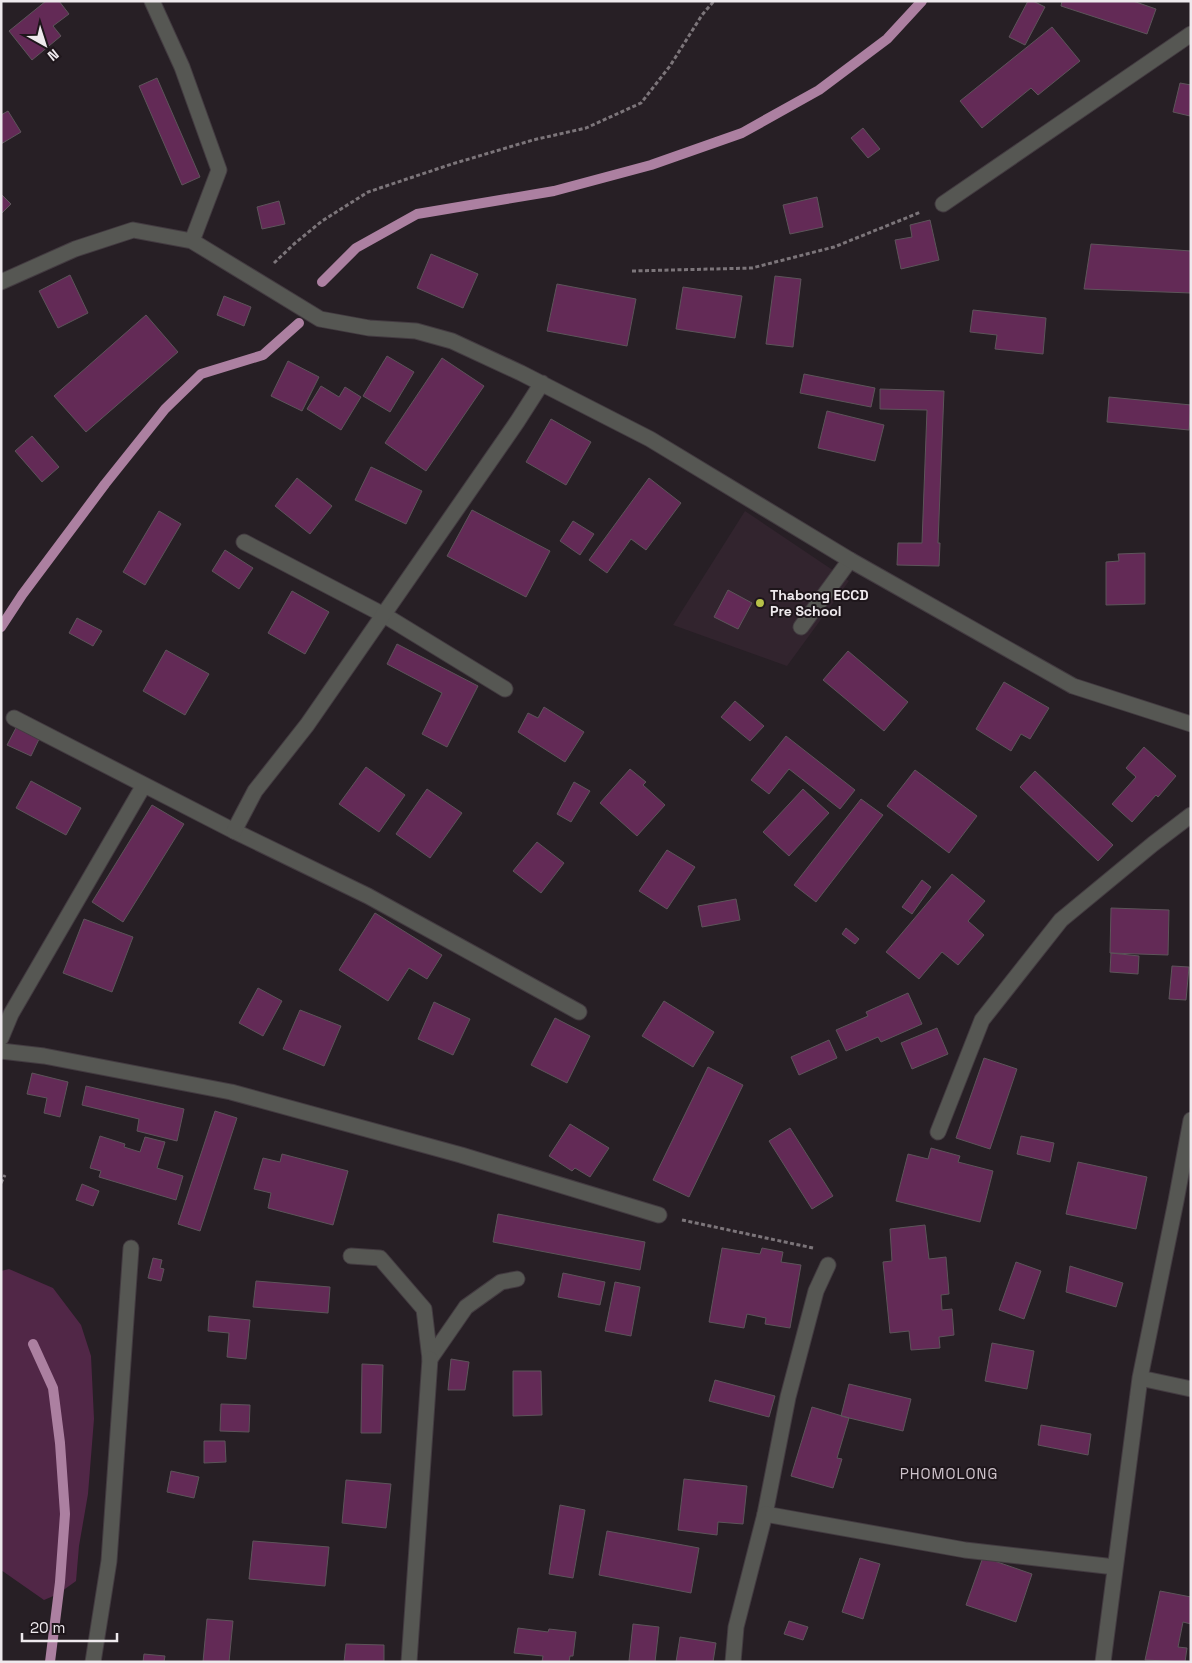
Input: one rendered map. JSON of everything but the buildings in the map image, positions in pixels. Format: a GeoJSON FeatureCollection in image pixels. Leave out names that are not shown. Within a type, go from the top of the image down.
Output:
{"type":"FeatureCollection","features":[{"type":"Feature","properties":{"kind":"street"},"geometry":{"type":"LineString","coordinates":[[152,1],[182,67],[220,170],[192,241]]}},
{"type":"Feature","properties":{"kind":"street"},"geometry":{"type":"LineString","coordinates":[[943,204],[1191,34]]}},
{"type":"Feature","properties":{"kind":"street"},"geometry":{"type":"LineString","coordinates":[[1,282],[75,250],[133,230],[192,241],[320,319],[369,328],[416,331],[452,341],[542,383],[650,438],[850,560],[1073,686],[1191,724]]}},
{"type":"Feature","properties":{"kind":"street"},"geometry":{"type":"LineString","coordinates":[[234,831],[255,791],[307,726],[542,383]]}},
{"type":"Feature","properties":{"kind":"street"},"geometry":{"type":"LineString","coordinates":[[244,542],[384,615],[505,689]]}},
{"type":"Feature","properties":{"kind":"street"},"geometry":{"type":"LineString","coordinates":[[801,627],[850,560]]}},
{"type":"Feature","properties":{"kind":"street"},"geometry":{"type":"LineString","coordinates":[[14,718],[234,831],[368,896],[580,1012]]}},
{"type":"Feature","properties":{"kind":"street"},"geometry":{"type":"LineString","coordinates":[[1,1038],[11,1014],[144,785]]}},
{"type":"Feature","properties":{"kind":"street"},"geometry":{"type":"LineString","coordinates":[[938,1132],[982,1020],[1061,920],[1191,815]]}},
{"type":"Feature","properties":{"kind":"street"},"geometry":{"type":"LineString","coordinates":[[1,1051],[44,1056],[231,1092],[461,1155],[659,1215]]}},
{"type":"Feature","properties":{"kind":"street"},"geometry":{"type":"LineString","coordinates":[[1103,1662],[1140,1378],[1191,1120]]}},
{"type":"Feature","properties":{"kind":"street"},"geometry":{"type":"LineString","coordinates":[[93,1662],[109,1561],[131,1248]]}},
{"type":"Feature","properties":{"kind":"street"},"geometry":{"type":"LineString","coordinates":[[351,1256],[380,1258],[424,1309],[430,1359],[409,1662]]}},
{"type":"Feature","properties":{"kind":"street"},"geometry":{"type":"LineString","coordinates":[[733,1662],[736,1627],[765,1514],[788,1397],[816,1291],[828,1265]]}},
{"type":"Feature","properties":{"kind":"street"},"geometry":{"type":"LineString","coordinates":[[430,1359],[466,1307],[501,1282],[516,1279]]}},
{"type":"Feature","properties":{"kind":"street"},"geometry":{"type":"LineString","coordinates":[[1140,1378],[1191,1389]]}},
{"type":"Feature","properties":{"kind":"street"},"geometry":{"type":"LineString","coordinates":[[765,1514],[965,1550],[1115,1567]]}},
{"type":"Feature","properties":{"kind":"path"},"geometry":{"type":"LineString","coordinates":[[256,281],[294,244],[322,221],[368,192],[533,140],[586,128],[640,103],[670,66],[702,16],[714,1]]}},
{"type":"Feature","properties":{"kind":"path"},"geometry":{"type":"LineString","coordinates":[[632,271],[752,268],[834,247],[943,204]]}},
{"type":"Feature","properties":{"kind":"path"},"geometry":{"type":"LineString","coordinates":[[1,1183],[5,1175]]}},
{"type":"Feature","properties":{"kind":"path"},"geometry":{"type":"LineString","coordinates":[[659,1215],[815,1248],[828,1265]]}},
{"type":"Feature","properties":{"kind":"shaded area","name":"Thabong ECCD Pre School"},"geometry":{"type":"Polygon","coordinates":[[[745,511],[849,581],[787,666],[673,625],[745,511]]]}},
{"type":"Feature","properties":{"kind":"shaded area"},"geometry":{"type":"Polygon","coordinates":[[[9,1269],[53,1288],[81,1325],[91,1356],[94,1419],[88,1494],[79,1546],[76,1581],[58,1594],[44,1600],[1,1570],[1,1271],[9,1269]]]}},
{"type":"Feature","properties":{"kind":"waterway"},"geometry":{"type":"LineString","coordinates":[[322,282],[356,248],[417,214],[554,191],[651,165],[742,133],[819,90],[887,39],[922,1]]}},
{"type":"Feature","properties":{"kind":"waterway"},"geometry":{"type":"LineString","coordinates":[[1,627],[22,595],[105,484],[165,409],[201,374],[263,355],[299,323]]}},
{"type":"Feature","properties":{"kind":"waterway"},"geometry":{"type":"LineString","coordinates":[[33,1344],[53,1388],[60,1443],[65,1514],[60,1582],[50,1662]]}},
{"type":"Feature","properties":{"kind":"place","name":"Thabong ECCD Pre School"},"geometry":{"type":"Point","coordinates":[760,603]}},
{"type":"Feature","properties":{"kind":"district","name":"PHOMOLONG"},"geometry":{"type":"Point","coordinates":[949,1474]}}]}
